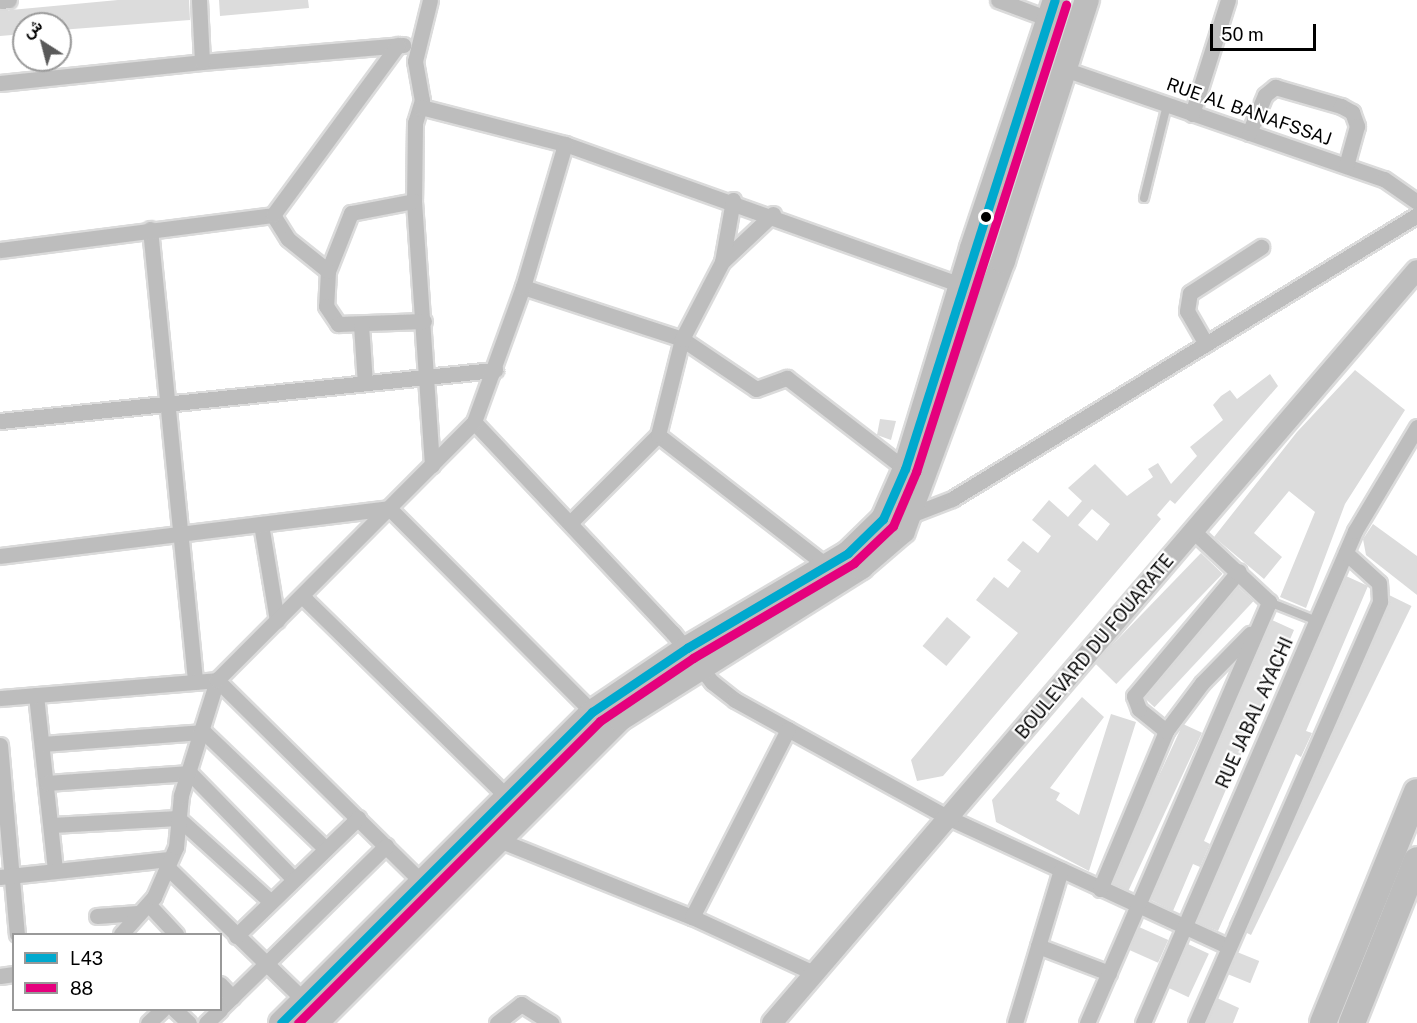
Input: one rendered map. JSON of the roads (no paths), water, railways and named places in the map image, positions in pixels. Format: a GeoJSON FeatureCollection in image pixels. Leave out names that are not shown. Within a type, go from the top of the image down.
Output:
{"type":"FeatureCollection","features":[{"type":"Feature","properties":{"kind":"highway"},"geometry":{"type":"LineString","coordinates":[[1312,1023],[1417,792]]}},
{"type":"Feature","properties":{"kind":"highway"},"geometry":{"type":"LineString","coordinates":[[1355,1018],[1417,860]]}},
{"type":"Feature","properties":{"kind":"highway"},"geometry":{"type":"LineString","coordinates":[[1323,1023],[1378,882]]}},
{"type":"Feature","properties":{"kind":"main road"},"geometry":{"type":"LineString","coordinates":[[281,1023],[592,712],[861,567],[903,531],[913,514],[990,295],[1087,0]]}},
{"type":"Feature","properties":{"kind":"main road"},"geometry":{"type":"LineString","coordinates":[[316,1023],[602,735],[692,657],[827,566],[883,519],[905,469],[964,285],[972,248],[1052,9]]}},
{"type":"Feature","properties":{"kind":"street"},"geometry":{"type":"LineString","coordinates":[[0,1],[9,0]]}},
{"type":"Feature","properties":{"kind":"street"},"geometry":{"type":"LineString","coordinates":[[199,0],[202,62]]}},
{"type":"Feature","properties":{"kind":"street"},"geometry":{"type":"LineString","coordinates":[[429,0],[415,69],[421,107],[415,123],[414,201],[428,377],[432,465]]}},
{"type":"Feature","properties":{"kind":"street"},"geometry":{"type":"LineString","coordinates":[[998,0],[1052,9]]}},
{"type":"Feature","properties":{"kind":"street"},"geometry":{"type":"LineString","coordinates":[[1192,114],[1228,0]]}},
{"type":"Feature","properties":{"kind":"street"},"geometry":{"type":"LineString","coordinates":[[0,83],[202,62],[419,44]]}},
{"type":"Feature","properties":{"kind":"street"},"geometry":{"type":"LineString","coordinates":[[0,250],[273,215],[398,45]]}},
{"type":"Feature","properties":{"kind":"street","name":"RUE AL BANAFSSAJ"},"geometry":{"type":"LineString","coordinates":[[1064,69],[1392,182],[1417,202]]}},
{"type":"Feature","properties":{"kind":"street"},"geometry":{"type":"LineString","coordinates":[[1249,133],[1265,95],[1275,87],[1341,106],[1352,112],[1357,126],[1346,166]]}},
{"type":"Feature","properties":{"kind":"street"},"geometry":{"type":"LineString","coordinates":[[421,107],[565,144],[773,214],[990,295]]}},
{"type":"Feature","properties":{"kind":"street"},"geometry":{"type":"LineString","coordinates":[[123,933],[143,909],[177,842],[178,818],[217,680],[474,422],[495,370],[565,144]]}},
{"type":"Feature","properties":{"kind":"street"},"geometry":{"type":"LineString","coordinates":[[570,523],[658,435],[682,339],[722,262],[733,200]]}},
{"type":"Feature","properties":{"kind":"street"},"geometry":{"type":"LineString","coordinates":[[414,201],[351,213],[328,271],[328,315],[338,324],[361,325],[424,321]]}},
{"type":"Feature","properties":{"kind":"street"},"geometry":{"type":"LineString","coordinates":[[722,262],[773,214]]}},
{"type":"Feature","properties":{"kind":"street"},"geometry":{"type":"LineString","coordinates":[[273,215],[288,239],[328,271]]}},
{"type":"Feature","properties":{"kind":"street"},"geometry":{"type":"LineString","coordinates":[[913,514],[952,499],[1417,215]]}},
{"type":"Feature","properties":{"kind":"street"},"geometry":{"type":"LineString","coordinates":[[150,229],[171,403],[195,682]]}},
{"type":"Feature","properties":{"kind":"street"},"geometry":{"type":"LineString","coordinates":[[1206,344],[1187,311],[1190,293],[1261,247]]}},
{"type":"Feature","properties":{"kind":"street","name":"BOULEVARD DU FOUARATE"},"geometry":{"type":"LineString","coordinates":[[772,1023],[1417,270]]}},
{"type":"Feature","properties":{"kind":"street"},"geometry":{"type":"LineString","coordinates":[[522,287],[682,339],[756,389],[788,378],[905,469]]}},
{"type":"Feature","properties":{"kind":"street"},"geometry":{"type":"LineString","coordinates":[[361,325],[365,383]]}},
{"type":"Feature","properties":{"kind":"street"},"geometry":{"type":"LineString","coordinates":[[0,421],[495,370]]}},
{"type":"Feature","properties":{"kind":"street"},"geometry":{"type":"LineString","coordinates":[[474,422],[692,657],[735,700],[949,818],[1139,908],[1229,947]]}},
{"type":"Feature","properties":{"kind":"street","name":"RUE JABAL AYACHI"},"geometry":{"type":"LineString","coordinates":[[1143,1023],[1366,507],[1417,427]]}},
{"type":"Feature","properties":{"kind":"street"},"geometry":{"type":"LineString","coordinates":[[658,435],[827,566]]}},
{"type":"Feature","properties":{"kind":"street"},"geometry":{"type":"LineString","coordinates":[[0,556],[389,508]]}},
{"type":"Feature","properties":{"kind":"street"},"geometry":{"type":"LineString","coordinates":[[389,508],[592,712]]}},
{"type":"Feature","properties":{"kind":"street"},"geometry":{"type":"LineString","coordinates":[[261,524],[277,621]]}},
{"type":"Feature","properties":{"kind":"street"},"geometry":{"type":"LineString","coordinates":[[1087,1023],[1139,908],[1269,602],[1239,571],[1192,531]]}},
{"type":"Feature","properties":{"kind":"street"},"geometry":{"type":"LineString","coordinates":[[1196,1023],[1383,594],[1379,583],[1346,553]]}},
{"type":"Feature","properties":{"kind":"street"},"geometry":{"type":"LineString","coordinates":[[1166,731],[1139,709],[1134,696],[1239,571]]}},
{"type":"Feature","properties":{"kind":"street"},"geometry":{"type":"LineString","coordinates":[[302,596],[507,797]]}},
{"type":"Feature","properties":{"kind":"street"},"geometry":{"type":"LineString","coordinates":[[1100,889],[1166,731],[1202,683],[1257,627]]}},
{"type":"Feature","properties":{"kind":"street"},"geometry":{"type":"LineString","coordinates":[[0,698],[217,680],[422,882]]}},
{"type":"Feature","properties":{"kind":"street"},"geometry":{"type":"LineString","coordinates":[[36,694],[55,869]]}},
{"type":"Feature","properties":{"kind":"street"},"geometry":{"type":"LineString","coordinates":[[693,917],[788,729]]}},
{"type":"Feature","properties":{"kind":"street"},"geometry":{"type":"LineString","coordinates":[[43,744],[204,732],[325,849]]}},
{"type":"Feature","properties":{"kind":"street"},"geometry":{"type":"LineString","coordinates":[[0,745],[7,876],[17,933]]}},
{"type":"Feature","properties":{"kind":"street"},"geometry":{"type":"LineString","coordinates":[[47,783],[190,773],[293,878]]}},
{"type":"Feature","properties":{"kind":"street"},"geometry":{"type":"LineString","coordinates":[[52,825],[178,818],[271,902]]}},
{"type":"Feature","properties":{"kind":"street"},"geometry":{"type":"LineString","coordinates":[[236,936],[293,878],[358,818]]}},
{"type":"Feature","properties":{"kind":"street"},"geometry":{"type":"LineString","coordinates":[[499,840],[693,917],[814,972]]}},
{"type":"Feature","properties":{"kind":"street"},"geometry":{"type":"LineString","coordinates":[[222,1007],[386,846]]}},
{"type":"Feature","properties":{"kind":"street"},"geometry":{"type":"LineString","coordinates":[[7,876],[55,869],[167,863],[236,936],[304,1000]]}},
{"type":"Feature","properties":{"kind":"street"},"geometry":{"type":"LineString","coordinates":[[1015,1023],[1061,870]]}},
{"type":"Feature","properties":{"kind":"street"},"geometry":{"type":"LineString","coordinates":[[97,916],[143,909],[175,933]]}},
{"type":"Feature","properties":{"kind":"street"},"geometry":{"type":"LineString","coordinates":[[1038,946],[1109,973]]}},
{"type":"Feature","properties":{"kind":"street"},"geometry":{"type":"LineString","coordinates":[[222,986],[232,997]]}},
{"type":"Feature","properties":{"kind":"street"},"geometry":{"type":"LineString","coordinates":[[497,1023],[521,1004],[552,1023]]}},
{"type":"Feature","properties":{"kind":"street"},"geometry":{"type":"LineString","coordinates":[[148,1023],[161,1011]]}},
{"type":"Feature","properties":{"kind":"street"},"geometry":{"type":"LineString","coordinates":[[176,1011],[189,1023]]}},
{"type":"Feature","properties":{"kind":"street"},"geometry":{"type":"LineString","coordinates":[[206,1023],[218,1011]]}},
{"type":"Feature","properties":{"kind":"lane"},"geometry":{"type":"LineString","coordinates":[[1144,198],[1167,105]]}},
{"type":"Feature","properties":{"kind":"lane"},"geometry":{"type":"LineString","coordinates":[[1269,602],[1317,621]]}}]}
